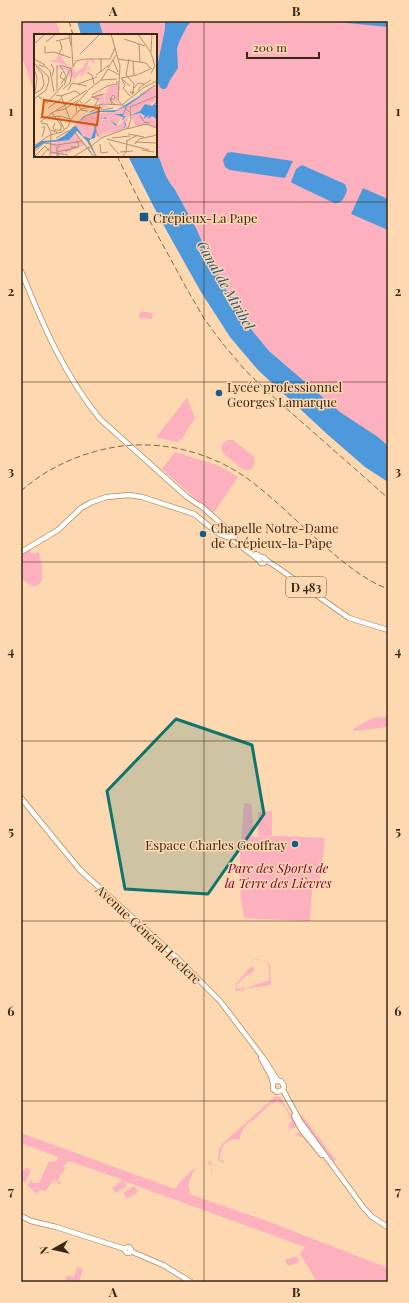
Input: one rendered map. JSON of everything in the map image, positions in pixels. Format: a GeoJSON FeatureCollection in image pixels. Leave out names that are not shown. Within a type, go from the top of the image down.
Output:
{"type":"FeatureCollection","features":[{"type":"Feature","properties":{"kind":"main road"},"geometry":{"type":"LineString","coordinates":[[21,271],[51,341],[70,376],[94,412],[105,424],[166,478],[193,498],[225,527],[227,534]]}},
{"type":"Feature","properties":{"kind":"main road"},"geometry":{"type":"LineString","coordinates":[[21,549],[61,524],[84,503],[101,495],[116,492],[139,493],[175,504],[197,514],[207,520],[220,532],[227,534]]}},
{"type":"Feature","properties":{"kind":"main road"},"geometry":{"type":"LineString","coordinates":[[21,552],[58,530],[81,508],[92,502],[116,495],[142,497],[194,514],[219,534],[227,534]]}},
{"type":"Feature","properties":{"kind":"main road","name":"D 483"},"geometry":{"type":"LineString","coordinates":[[227,534],[260,559],[260,563],[265,563],[266,560],[348,618],[388,630]]}},
{"type":"Feature","properties":{"kind":"main road","name":"Avenue Général Leclerc"},"geometry":{"type":"LineString","coordinates":[[21,798],[80,870],[175,956],[220,1001],[258,1051],[275,1082]]}},
{"type":"Feature","properties":{"kind":"main road"},"geometry":{"type":"LineString","coordinates":[[282,1091],[274,1091],[272,1088],[275,1082],[281,1082],[284,1084],[282,1091],[300,1121],[363,1207],[371,1216],[388,1227]]}},
{"type":"Feature","properties":{"kind":"main road"},"geometry":{"type":"LineString","coordinates":[[21,1218],[40,1226],[63,1230],[125,1249],[129,1248],[130,1251],[163,1265],[191,1282]]}},
{"type":"Feature","properties":{"kind":"highlighted area"},"geometry":{"type":"Polygon","coordinates":[[[176,719],[252,745],[264,814],[208,894],[125,889],[107,791],[176,719]]]}},
{"type":"Feature","properties":{"kind":"green space"},"geometry":{"type":"Polygon","coordinates":[[[21,21],[56,21],[61,34],[34,34],[34,91],[21,55],[21,21]]]}},
{"type":"Feature","properties":{"kind":"green space"},"geometry":{"type":"Polygon","coordinates":[[[99,21],[335,21],[388,27],[388,199],[363,188],[352,214],[388,230],[388,446],[378,437],[340,412],[269,351],[246,323],[226,290],[196,228],[168,180],[158,156],[157,34],[103,34],[99,21]],[[231,152],[284,178],[288,171],[231,152]],[[302,165],[296,169],[291,182],[338,204],[344,197],[347,190],[345,184],[302,165]]]}},
{"type":"Feature","properties":{"kind":"green space"},"geometry":{"type":"Polygon","coordinates":[[[140,311],[153,313],[152,319],[139,318],[140,311]]]}},
{"type":"Feature","properties":{"kind":"green space"},"geometry":{"type":"Polygon","coordinates":[[[187,398],[195,418],[181,440],[178,440],[179,442],[157,438],[157,436],[187,398]]]}},
{"type":"Feature","properties":{"kind":"green space"},"geometry":{"type":"Polygon","coordinates":[[[228,440],[233,440],[254,457],[255,462],[253,468],[249,470],[243,469],[225,455],[222,446],[228,440]]]}},
{"type":"Feature","properties":{"kind":"green space"},"geometry":{"type":"Polygon","coordinates":[[[175,452],[217,465],[238,477],[215,511],[212,513],[162,469],[175,452]]]}},
{"type":"Feature","properties":{"kind":"green space"},"geometry":{"type":"Polygon","coordinates":[[[30,549],[31,554],[39,552],[42,572],[40,583],[32,586],[21,579],[21,555],[30,549]]]}},
{"type":"Feature","properties":{"kind":"green space"},"geometry":{"type":"Polygon","coordinates":[[[388,717],[388,727],[353,731],[353,729],[373,718],[388,717]]]}},
{"type":"Feature","properties":{"kind":"green space","name":"Parc des Sports de la Terre des Lièvres"},"geometry":{"type":"Polygon","coordinates":[[[244,803],[251,804],[253,818],[252,837],[282,836],[325,838],[320,878],[312,891],[310,921],[244,918],[241,900],[240,853],[244,803]]]}},
{"type":"Feature","properties":{"kind":"green space"},"geometry":{"type":"Polygon","coordinates":[[[272,811],[272,825],[270,825],[272,826],[272,836],[258,836],[258,812],[272,811]]]}},
{"type":"Feature","properties":{"kind":"green space"},"geometry":{"type":"Polygon","coordinates":[[[266,961],[270,964],[271,985],[244,989],[269,980],[269,965],[266,961]]]}},
{"type":"Feature","properties":{"kind":"green space"},"geometry":{"type":"Polygon","coordinates":[[[250,967],[254,967],[254,971],[236,985],[239,989],[244,986],[244,990],[237,991],[235,987],[236,984],[250,967]]]}},
{"type":"Feature","properties":{"kind":"green space"},"geometry":{"type":"Polygon","coordinates":[[[276,1096],[280,1097],[296,1124],[295,1128],[291,1129],[288,1126],[292,1121],[285,1107],[277,1100],[273,1104],[271,1103],[254,1120],[246,1125],[241,1133],[240,1139],[229,1141],[224,1145],[221,1151],[221,1157],[219,1159],[225,1162],[223,1163],[218,1160],[221,1145],[276,1096]]]}},
{"type":"Feature","properties":{"kind":"green space"},"geometry":{"type":"Polygon","coordinates":[[[302,1115],[334,1158],[337,1158],[334,1162],[302,1121],[300,1116],[302,1115]]]}},
{"type":"Feature","properties":{"kind":"green space"},"geometry":{"type":"Polygon","coordinates":[[[21,1133],[175,1189],[186,1176],[199,1166],[192,1175],[188,1187],[190,1188],[189,1194],[267,1221],[388,1268],[388,1282],[317,1282],[300,1254],[305,1247],[124,1181],[127,1186],[116,1193],[112,1188],[123,1180],[69,1161],[42,1186],[64,1166],[65,1168],[63,1173],[61,1173],[58,1181],[61,1182],[59,1185],[57,1181],[53,1180],[46,1191],[41,1190],[38,1192],[38,1195],[27,1185],[31,1180],[34,1183],[39,1183],[49,1161],[56,1162],[58,1157],[21,1143],[21,1133]]]}},
{"type":"Feature","properties":{"kind":"green space"},"geometry":{"type":"Polygon","coordinates":[[[302,1133],[330,1169],[303,1138],[298,1135],[293,1135],[302,1133]]]}},
{"type":"Feature","properties":{"kind":"green space"},"geometry":{"type":"Polygon","coordinates":[[[27,1167],[31,1171],[25,1183],[21,1179],[21,1173],[27,1167]]]}},
{"type":"Feature","properties":{"kind":"green space"},"geometry":{"type":"Polygon","coordinates":[[[134,1186],[138,1192],[127,1199],[123,1193],[134,1186]]]}},
{"type":"Feature","properties":{"kind":"green space"},"geometry":{"type":"Polygon","coordinates":[[[297,1256],[299,1262],[288,1266],[285,1260],[297,1256]]]}},
{"type":"Feature","properties":{"kind":"green space"},"geometry":{"type":"Polygon","coordinates":[[[77,1267],[83,1269],[79,1282],[65,1282],[67,1275],[74,1277],[77,1267]]]}},
{"type":"Feature","properties":{"kind":"water"},"geometry":{"type":"Polygon","coordinates":[[[77,21],[99,21],[103,34],[81,34],[77,21]]]}},
{"type":"Feature","properties":{"kind":"water"},"geometry":{"type":"Polygon","coordinates":[[[165,21],[192,21],[187,26],[179,42],[177,49],[178,68],[167,87],[162,89],[157,81],[157,67],[165,29],[165,21]]]}},
{"type":"Feature","properties":{"kind":"water"},"geometry":{"type":"Polygon","coordinates":[[[335,21],[388,21],[388,27],[337,22],[335,21]]]}},
{"type":"Feature","properties":{"kind":"water"},"geometry":{"type":"Polygon","coordinates":[[[231,152],[293,161],[285,178],[230,170],[225,167],[223,160],[227,153],[231,152]]]}},
{"type":"Feature","properties":{"kind":"water","name":"Canal de Miribel"},"geometry":{"type":"Polygon","coordinates":[[[157,154],[168,180],[196,228],[226,290],[246,323],[269,351],[340,412],[378,437],[388,446],[388,482],[365,467],[258,370],[230,337],[201,292],[159,217],[129,157],[157,157],[157,154]]]}},
{"type":"Feature","properties":{"kind":"water"},"geometry":{"type":"Polygon","coordinates":[[[302,165],[345,184],[347,190],[343,200],[339,203],[334,203],[292,183],[291,182],[296,169],[302,165]]]}},
{"type":"Feature","properties":{"kind":"water"},"geometry":{"type":"Polygon","coordinates":[[[363,188],[388,199],[388,230],[351,214],[363,188]]]}},
{"type":"Feature","properties":{"kind":"railway"},"geometry":{"type":"LineString","coordinates":[[69,21],[73,34]]}},
{"type":"Feature","properties":{"kind":"railway"},"geometry":{"type":"LineString","coordinates":[[118,157],[145,212],[188,291],[205,320],[223,344],[245,370],[270,394],[388,498]]}},
{"type":"Feature","properties":{"kind":"railway"},"geometry":{"type":"LineString","coordinates":[[21,491],[43,474],[68,461],[108,448],[155,445],[188,451],[219,462],[248,479],[345,563],[361,575],[388,589]]}},
{"type":"Feature","properties":{"kind":"place","name":"Crépieux-La Pape"},"geometry":{"type":"Point","coordinates":[144,217]}},
{"type":"Feature","properties":{"kind":"place","name":"Lycée professionnel Georges Lamarque"},"geometry":{"type":"Point","coordinates":[219,393]}},
{"type":"Feature","properties":{"kind":"place","name":"Chapelle Notre-Dame de Crépieux-la-Pape"},"geometry":{"type":"Point","coordinates":[203,534]}},
{"type":"Feature","properties":{"kind":"place","name":"Espace Charles Geoffray"},"geometry":{"type":"Point","coordinates":[295,844]}}]}
